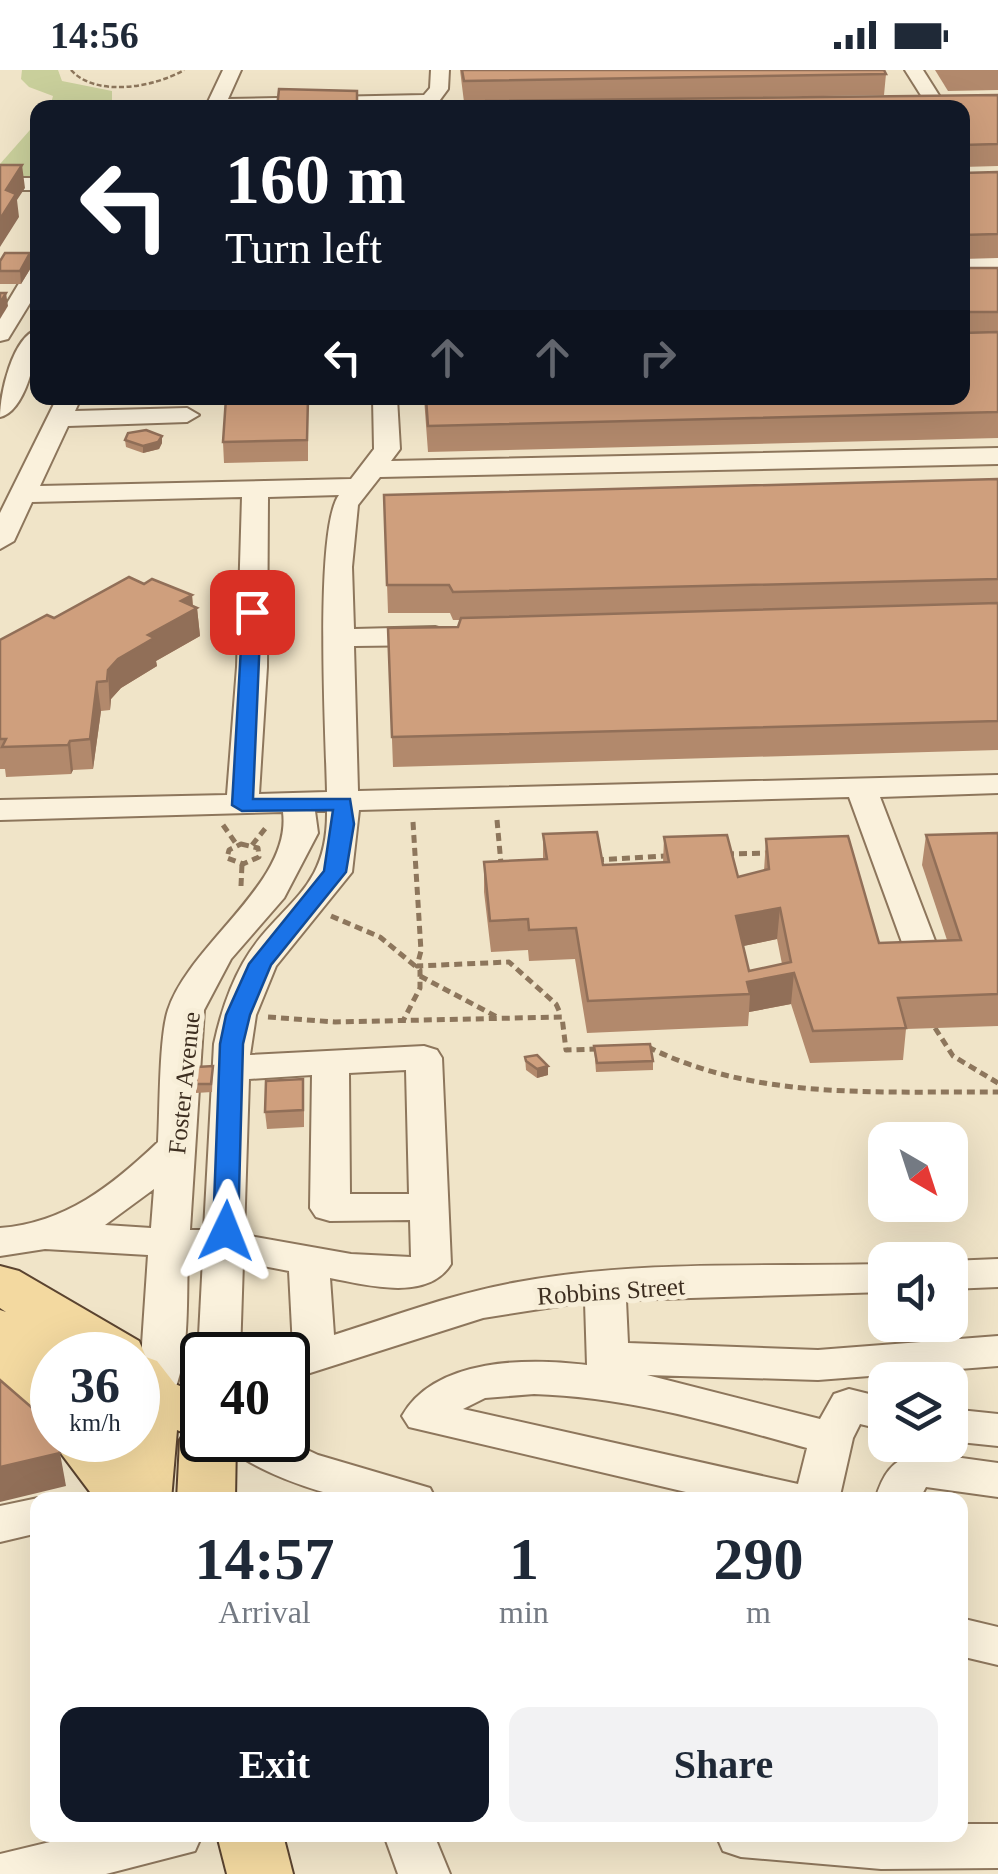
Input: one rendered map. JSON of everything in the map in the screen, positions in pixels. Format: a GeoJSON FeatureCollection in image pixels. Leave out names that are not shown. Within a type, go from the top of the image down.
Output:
{"type":"FeatureCollection","features":[{"type":"Feature","properties":{"kind":"main road"},"geometry":{"type":"LineString","coordinates":[[0,1284],[69,1332]]}},
{"type":"Feature","properties":{"kind":"main road"},"geometry":{"type":"LineString","coordinates":[[0,1329],[30,1346]]}},
{"type":"Feature","properties":{"kind":"main road"},"geometry":{"type":"LineString","coordinates":[[0,1356],[30,1388]]}},
{"type":"Feature","properties":{"kind":"main road"},"geometry":{"type":"LineString","coordinates":[[96,1462],[119,1492]]}},
{"type":"Feature","properties":{"kind":"main road"},"geometry":{"type":"LineString","coordinates":[[125,1492],[128,1462]]}},
{"type":"Feature","properties":{"kind":"main road"},"geometry":{"type":"LineString","coordinates":[[206,1492],[207,1462]]}},
{"type":"Feature","properties":{"kind":"main road"},"geometry":{"type":"LineString","coordinates":[[252,1842],[260,1874]]}},
{"type":"Feature","properties":{"kind":"street"},"geometry":{"type":"LineString","coordinates":[[217,100],[232,70]]}},
{"type":"Feature","properties":{"kind":"street"},"geometry":{"type":"LineString","coordinates":[[429,100],[439,89],[440,70]]}},
{"type":"Feature","properties":{"kind":"street"},"geometry":{"type":"LineString","coordinates":[[914,70],[933,100]]}},
{"type":"Feature","properties":{"kind":"street"},"geometry":{"type":"LineString","coordinates":[[0,184],[30,184]]}},
{"type":"Feature","properties":{"kind":"street"},"geometry":{"type":"LineString","coordinates":[[970,264],[998,263]]}},
{"type":"Feature","properties":{"kind":"street"},"geometry":{"type":"LineString","coordinates":[[970,279],[998,278]]}},
{"type":"Feature","properties":{"kind":"street"},"geometry":{"type":"LineString","coordinates":[[0,334],[27,309]]}},
{"type":"Feature","properties":{"kind":"street"},"geometry":{"type":"LineString","coordinates":[[0,410],[30,352]]}},
{"type":"Feature","properties":{"kind":"street","name":"Foster Avenue"},"geometry":{"type":"LineString","coordinates":[[220,1332],[231,1068],[238,1015],[260,964],[335,872],[343,803],[338,568],[359,486],[387,449],[385,405]]}},
{"type":"Feature","properties":{"kind":"street"},"geometry":{"type":"LineString","coordinates":[[0,540],[64,408],[187,415]]}},
{"type":"Feature","properties":{"kind":"street"},"geometry":{"type":"LineString","coordinates":[[22,494],[359,486],[998,456]]}},
{"type":"Feature","properties":{"kind":"street"},"geometry":{"type":"LineString","coordinates":[[359,486],[388,500]]}},
{"type":"Feature","properties":{"kind":"street","name":"Foster Avenue"},"geometry":{"type":"LineString","coordinates":[[160,1349],[186,1010],[216,955],[268,898],[302,832],[258,811],[252,667],[256,490]]}},
{"type":"Feature","properties":{"kind":"street"},"geometry":{"type":"LineString","coordinates":[[341,638],[463,635]]}},
{"type":"Feature","properties":{"kind":"street"},"geometry":{"type":"LineString","coordinates":[[0,810],[258,811],[343,803],[998,784]]}},
{"type":"Feature","properties":{"kind":"street"},"geometry":{"type":"LineString","coordinates":[[861,788],[928,967]]}},
{"type":"Feature","properties":{"kind":"street"},"geometry":{"type":"LineString","coordinates":[[0,1242],[47,1236],[224,1245],[412,1274],[431,1264],[424,1058],[231,1068]]}},
{"type":"Feature","properties":{"kind":"street"},"geometry":{"type":"LineString","coordinates":[[331,1064],[330,1208],[429,1207]]}},
{"type":"Feature","properties":{"kind":"street"},"geometry":{"type":"LineString","coordinates":[[47,1236],[81,1224],[108,1206],[176,1146]]}},
{"type":"Feature","properties":{"kind":"street"},"geometry":{"type":"LineString","coordinates":[[303,1332],[309,1261]]}},
{"type":"Feature","properties":{"kind":"street"},"geometry":{"type":"LineString","coordinates":[[968,1274],[998,1273]]}},
{"type":"Feature","properties":{"kind":"street","name":"Robbins Street"},"geometry":{"type":"LineString","coordinates":[[310,1359],[430,1317],[548,1292],[868,1279]]}},
{"type":"Feature","properties":{"kind":"street"},"geometry":{"type":"LineString","coordinates":[[605,1289],[609,1370]]}},
{"type":"Feature","properties":{"kind":"street"},"geometry":{"type":"LineString","coordinates":[[761,1492],[424,1416],[444,1398],[488,1380],[609,1370],[818,1366],[998,1351]]}},
{"type":"Feature","properties":{"kind":"street"},"geometry":{"type":"LineString","coordinates":[[609,1370],[831,1438]]}},
{"type":"Feature","properties":{"kind":"street"},"geometry":{"type":"LineString","coordinates":[[819,1492],[831,1438],[850,1405],[868,1410]]}},
{"type":"Feature","properties":{"kind":"street"},"geometry":{"type":"LineString","coordinates":[[968,1427],[998,1430]]}},
{"type":"Feature","properties":{"kind":"street"},"geometry":{"type":"LineString","coordinates":[[292,1462],[387,1492]]}},
{"type":"Feature","properties":{"kind":"street"},"geometry":{"type":"LineString","coordinates":[[900,1492],[903,1481],[918,1470],[998,1480]]}},
{"type":"Feature","properties":{"kind":"street"},"geometry":{"type":"LineString","coordinates":[[0,1524],[30,1517]]}},
{"type":"Feature","properties":{"kind":"street"},"geometry":{"type":"LineString","coordinates":[[968,1639],[998,1646]]}},
{"type":"Feature","properties":{"kind":"street"},"geometry":{"type":"LineString","coordinates":[[8,1874],[147,1842]]}},
{"type":"Feature","properties":{"kind":"street"},"geometry":{"type":"LineString","coordinates":[[412,1842],[424,1874]]}},
{"type":"Feature","properties":{"kind":"street"},"geometry":{"type":"LineString","coordinates":[[823,1842],[881,1847],[998,1846]]}},
{"type":"Feature","properties":{"kind":"path"},"geometry":{"type":"LineString","coordinates":[[71,70],[78,78],[116,85],[158,82],[184,70]]}},
{"type":"Feature","properties":{"kind":"path"},"geometry":{"type":"LineString","coordinates":[[252,845],[258,811]]}},
{"type":"Feature","properties":{"kind":"path"},"geometry":{"type":"LineString","coordinates":[[237,845],[223,826],[258,811]]}},
{"type":"Feature","properties":{"kind":"path"},"geometry":{"type":"LineString","coordinates":[[497,819],[502,865]]}},
{"type":"Feature","properties":{"kind":"path"},"geometry":{"type":"LineString","coordinates":[[397,822],[428,822]]}},
{"type":"Feature","properties":{"kind":"path"},"geometry":{"type":"LineString","coordinates":[[412,822],[420,951],[417,966]]}},
{"type":"Feature","properties":{"kind":"path"},"geometry":{"type":"LineString","coordinates":[[237,845],[252,845],[261,852],[259,857],[242,864],[227,858],[228,850],[237,845]]}},
{"type":"Feature","properties":{"kind":"path"},"geometry":{"type":"LineString","coordinates":[[726,854],[785,853]]}},
{"type":"Feature","properties":{"kind":"path"},"geometry":{"type":"LineString","coordinates":[[593,860],[667,856]]}},
{"type":"Feature","properties":{"kind":"path"},"geometry":{"type":"LineString","coordinates":[[240,895],[242,864]]}},
{"type":"Feature","properties":{"kind":"path"},"geometry":{"type":"LineString","coordinates":[[327,915],[374,931],[417,966],[420,988],[403,1021]]}},
{"type":"Feature","properties":{"kind":"path"},"geometry":{"type":"LineString","coordinates":[[472,955],[472,964]]}},
{"type":"Feature","properties":{"kind":"path"},"geometry":{"type":"LineString","coordinates":[[417,966],[509,962],[556,1004],[562,1016],[566,1050],[599,1049]]}},
{"type":"Feature","properties":{"kind":"path"},"geometry":{"type":"LineString","coordinates":[[420,976],[499,1018]]}},
{"type":"Feature","properties":{"kind":"path"},"geometry":{"type":"LineString","coordinates":[[262,1017],[334,1022],[562,1016]]}},
{"type":"Feature","properties":{"kind":"path"},"geometry":{"type":"LineString","coordinates":[[936,1028],[953,1056],[998,1083]]}},
{"type":"Feature","properties":{"kind":"path"},"geometry":{"type":"LineString","coordinates":[[632,1048],[648,1047],[692,1071],[804,1087],[998,1092]]}},
{"type":"Feature","properties":{"kind":"green space"},"geometry":{"type":"Polygon","coordinates":[[[22,70],[58,70],[62,81],[112,91],[112,100],[52,100],[53,96],[29,87],[21,79],[22,70]]]}},
{"type":"Feature","properties":{"kind":"green space"},"geometry":{"type":"Polygon","coordinates":[[[30,130],[30,178],[0,179],[0,164],[30,130]]]}},
{"type":"Feature","properties":{"kind":"building"},"geometry":{"type":"Polygon","coordinates":[[[462,70],[884,70],[886,74],[464,81],[462,70]]]}},
{"type":"Feature","properties":{"kind":"building"},"geometry":{"type":"Polygon","coordinates":[[[279,89],[357,91],[357,100],[278,100],[279,89]]]}},
{"type":"Feature","properties":{"kind":"building"},"geometry":{"type":"Polygon","coordinates":[[[998,95],[998,144],[970,145],[970,100],[572,100],[998,95]]]}},
{"type":"Feature","properties":{"kind":"building"},"geometry":{"type":"Polygon","coordinates":[[[0,165],[22,165],[6,190],[16,194],[0,219],[0,165]]]}},
{"type":"Feature","properties":{"kind":"building"},"geometry":{"type":"Polygon","coordinates":[[[998,172],[998,234],[970,235],[970,173],[998,172]]]}},
{"type":"Feature","properties":{"kind":"building"},"geometry":{"type":"Polygon","coordinates":[[[5,253],[30,253],[20,271],[0,271],[5,253]]]}},
{"type":"Feature","properties":{"kind":"building"},"geometry":{"type":"Polygon","coordinates":[[[970,268],[998,268],[998,312],[970,312],[970,268]]]}},
{"type":"Feature","properties":{"kind":"building"},"geometry":{"type":"Polygon","coordinates":[[[998,332],[998,412],[428,426],[426,405],[970,405],[970,333],[998,332]]]}},
{"type":"Feature","properties":{"kind":"building"},"geometry":{"type":"Polygon","coordinates":[[[226,405],[308,405],[307,440],[223,442],[226,405]]]}},
{"type":"Feature","properties":{"kind":"building"},"geometry":{"type":"Polygon","coordinates":[[[146,430],[162,436],[158,442],[143,446],[125,440],[128,433],[146,430]]]}},
{"type":"Feature","properties":{"kind":"building"},"geometry":{"type":"Polygon","coordinates":[[[998,479],[998,579],[453,592],[449,585],[387,585],[384,495],[998,479]]]}},
{"type":"Feature","properties":{"kind":"building"},"geometry":{"type":"Polygon","coordinates":[[[129,577],[144,584],[152,579],[192,595],[181,601],[197,608],[148,635],[154,638],[118,659],[108,670],[107,681],[97,682],[90,739],[70,741],[68,745],[2,747],[6,739],[0,739],[0,640],[47,615],[54,618],[129,577]]]}},
{"type":"Feature","properties":{"kind":"building"},"geometry":{"type":"Polygon","coordinates":[[[998,603],[998,721],[392,737],[388,628],[458,627],[461,618],[998,603]]]}},
{"type":"Feature","properties":{"kind":"building"},"geometry":{"type":"Polygon","coordinates":[[[597,832],[603,865],[669,862],[664,837],[727,835],[738,877],[769,869],[766,839],[848,836],[879,943],[961,940],[926,835],[998,833],[998,994],[898,998],[906,1028],[813,1031],[794,973],[747,982],[750,994],[588,1001],[576,928],[529,930],[528,919],[490,921],[484,862],[547,859],[543,834],[597,832]],[[780,908],[736,916],[749,971],[791,962],[780,908]]]}},
{"type":"Feature","properties":{"kind":"building"},"geometry":{"type":"Polygon","coordinates":[[[650,1044],[653,1061],[597,1063],[594,1046],[650,1044]]]}},
{"type":"Feature","properties":{"kind":"building"},"geometry":{"type":"Polygon","coordinates":[[[537,1055],[548,1066],[537,1069],[526,1061],[525,1057],[537,1055]]]}},
{"type":"Feature","properties":{"kind":"building"},"geometry":{"type":"Polygon","coordinates":[[[213,1066],[211,1084],[196,1084],[197,1067],[213,1066]]]}},
{"type":"Feature","properties":{"kind":"building"},"geometry":{"type":"Polygon","coordinates":[[[303,1079],[303,1110],[265,1112],[266,1081],[303,1079]]]}},
{"type":"Feature","properties":{"kind":"building"},"geometry":{"type":"Polygon","coordinates":[[[0,1380],[30,1406],[30,1460],[0,1467],[0,1380]]]}},
{"type":"Feature","properties":{"kind":"route"},"geometry":{"type":"LineString","coordinates":[[226,1231],[232,1044],[238,1015],[260,964],[335,872],[344,824],[343,803],[242,805],[252,612]]}}]}
